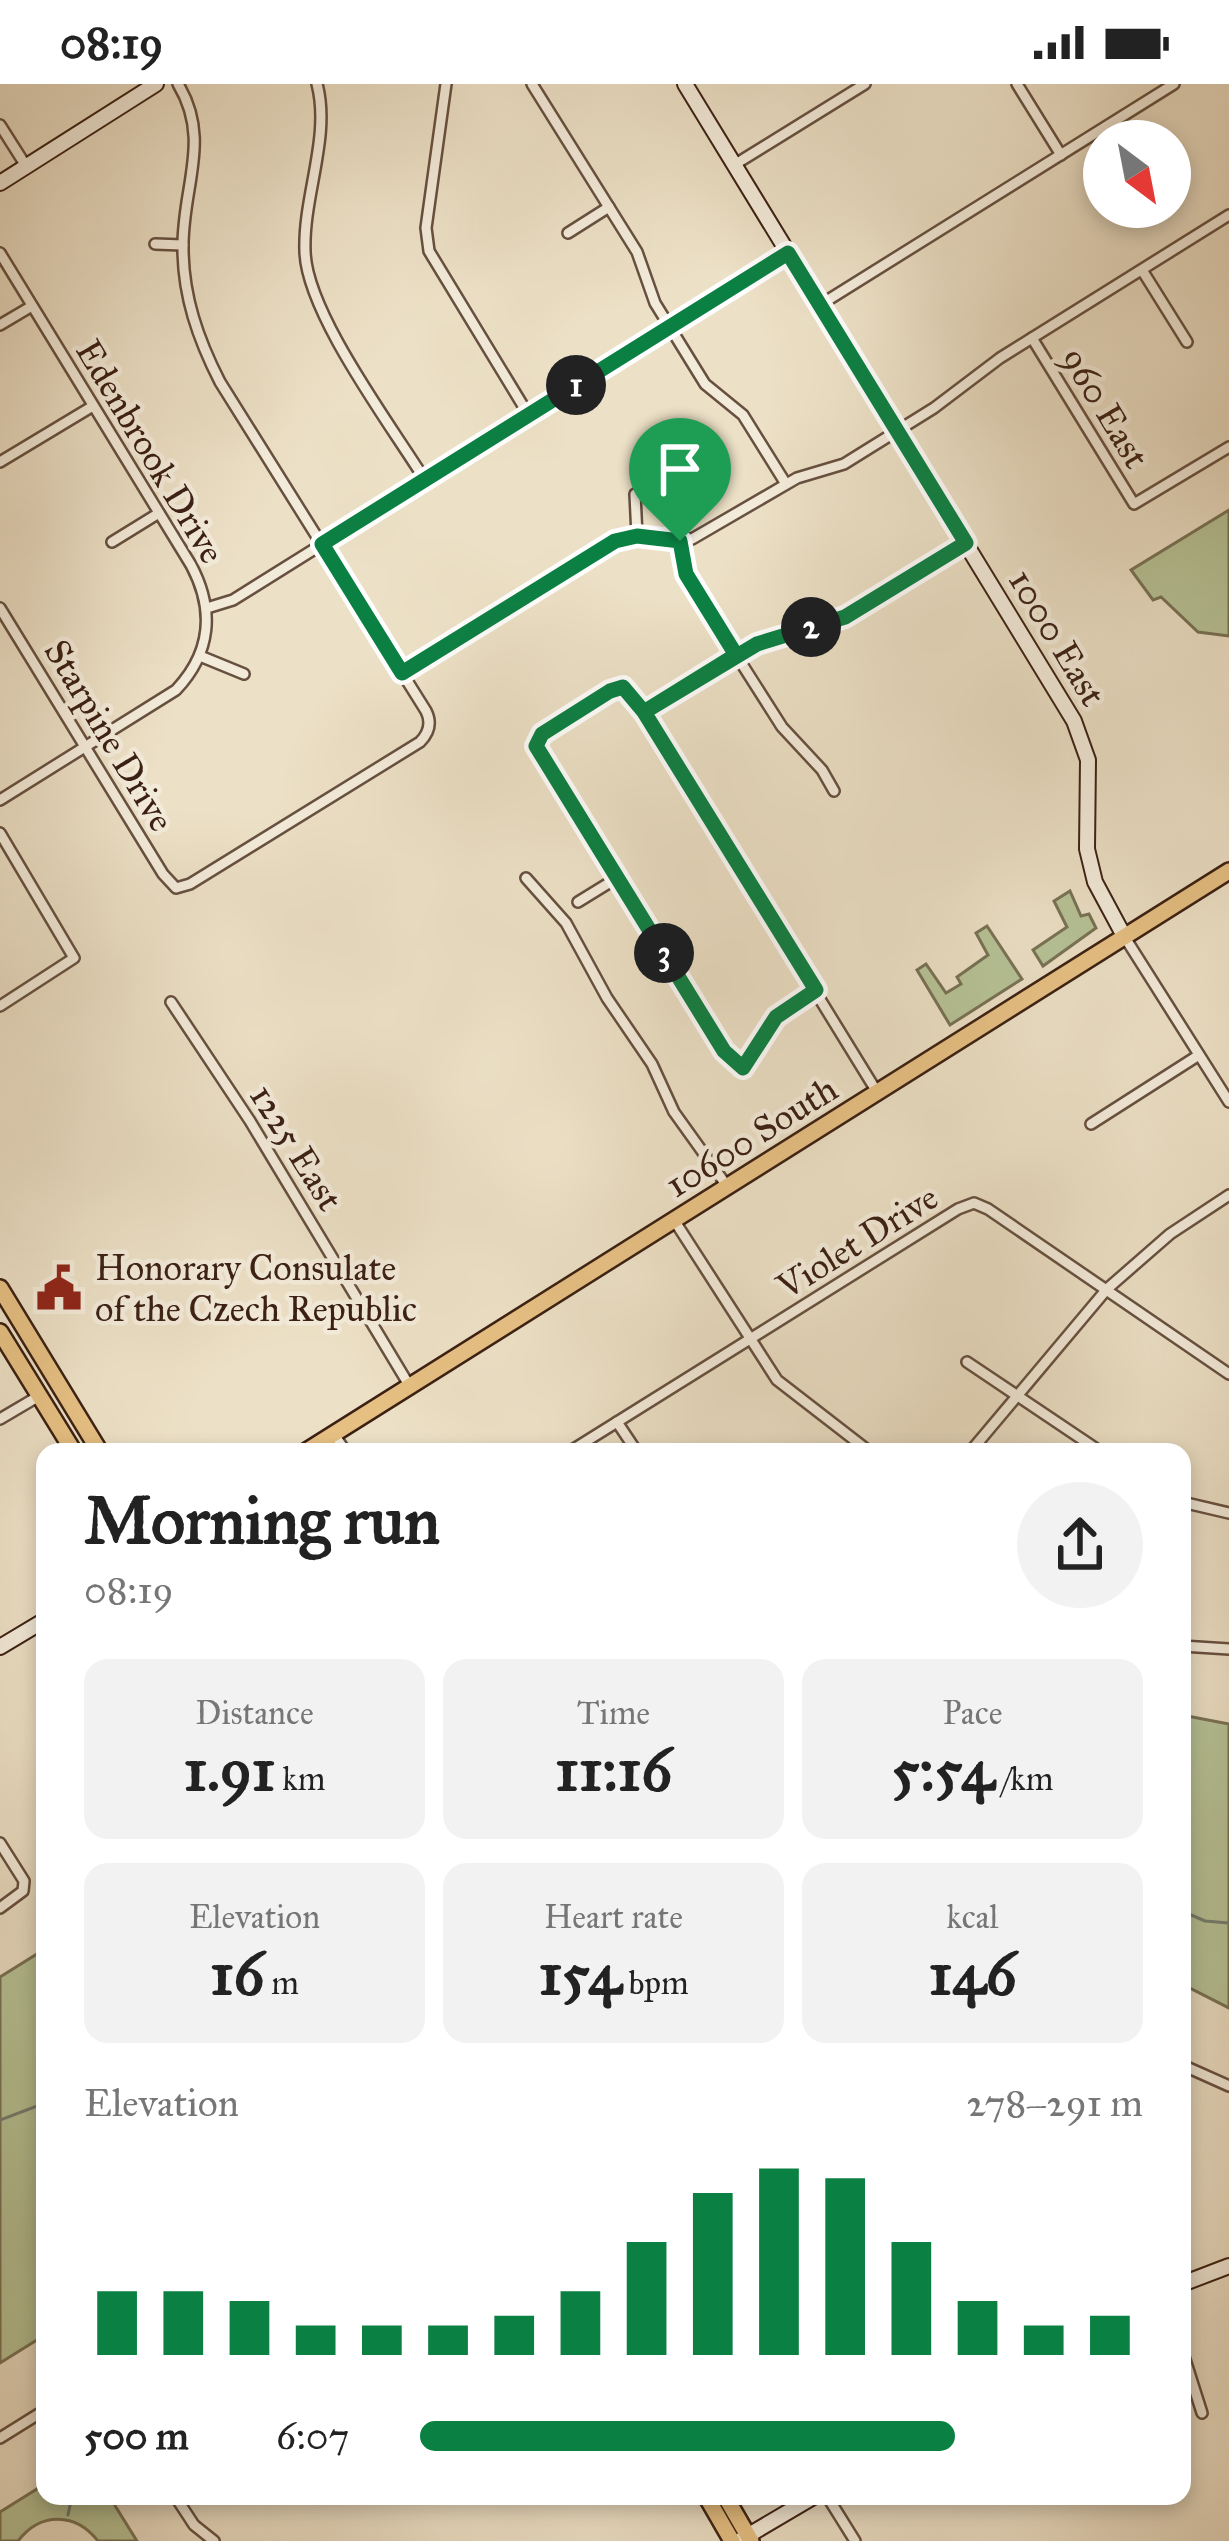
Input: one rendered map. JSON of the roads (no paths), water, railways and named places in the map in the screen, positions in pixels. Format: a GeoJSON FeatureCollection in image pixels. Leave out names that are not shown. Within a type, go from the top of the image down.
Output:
{"type":"FeatureCollection","features":[{"type":"Feature","properties":{"kind":"main road","name":"10600 South"},"geometry":{"type":"LineString","coordinates":[[318,1443],[1229,871]]}},
{"type":"Feature","properties":{"kind":"main road"},"geometry":{"type":"LineString","coordinates":[[0,1288],[95,1443]]}},
{"type":"Feature","properties":{"kind":"main road"},"geometry":{"type":"LineString","coordinates":[[0,1332],[68,1443]]}},
{"type":"Feature","properties":{"kind":"main road"},"geometry":{"type":"LineString","coordinates":[[713,2505],[742,2540]]}},
{"type":"Feature","properties":{"kind":"main road"},"geometry":{"type":"LineString","coordinates":[[728,2505],[742,2540]]}},
{"type":"Feature","properties":{"kind":"street"},"geometry":{"type":"LineString","coordinates":[[0,183],[156,84]]}},
{"type":"Feature","properties":{"kind":"street"},"geometry":{"type":"LineString","coordinates":[[178,84],[196,131],[183,245],[189,302],[207,356],[402,673],[605,545],[637,536],[680,541],[704,535],[786,484],[831,470],[1229,215]]}},
{"type":"Feature","properties":{"kind":"street"},"geometry":{"type":"LineString","coordinates":[[317,84],[321,119],[305,234],[308,277],[324,317],[425,480]]}},
{"type":"Feature","properties":{"kind":"street"},"geometry":{"type":"LineString","coordinates":[[446,84],[427,228],[429,250],[529,414]]}},
{"type":"Feature","properties":{"kind":"street"},"geometry":{"type":"LineString","coordinates":[[532,84],[637,252],[655,303],[705,384],[743,416],[786,484]]}},
{"type":"Feature","properties":{"kind":"street","name":"1000 East"},"geometry":{"type":"LineString","coordinates":[[685,84],[1083,740],[1090,789],[1087,849],[1095,882],[1124,936]]}},
{"type":"Feature","properties":{"kind":"street"},"geometry":{"type":"LineString","coordinates":[[734,165],[865,84]]}},
{"type":"Feature","properties":{"kind":"street"},"geometry":{"type":"LineString","coordinates":[[1017,84],[1060,155]]}},
{"type":"Feature","properties":{"kind":"street"},"geometry":{"type":"LineString","coordinates":[[820,305],[1174,84]]}},
{"type":"Feature","properties":{"kind":"street"},"geometry":{"type":"LineString","coordinates":[[0,125],[26,166]]}},
{"type":"Feature","properties":{"kind":"street"},"geometry":{"type":"LineString","coordinates":[[568,233],[609,207]]}},
{"type":"Feature","properties":{"kind":"street"},"geometry":{"type":"LineString","coordinates":[[155,244],[183,245]]}},
{"type":"Feature","properties":{"kind":"street"},"geometry":{"type":"LineString","coordinates":[[206,608],[232,600],[788,253]]}},
{"type":"Feature","properties":{"kind":"street","name":"Edenbrook Drive"},"geometry":{"type":"LineString","coordinates":[[0,254],[199,579],[208,625],[200,656]]}},
{"type":"Feature","properties":{"kind":"street"},"geometry":{"type":"LineString","coordinates":[[1142,270],[1187,342]]}},
{"type":"Feature","properties":{"kind":"street"},"geometry":{"type":"LineString","coordinates":[[0,326],[32,306]]}},
{"type":"Feature","properties":{"kind":"street","name":"960 East"},"geometry":{"type":"LineString","coordinates":[[1032,338],[1134,504],[1229,446]]}},
{"type":"Feature","properties":{"kind":"street"},"geometry":{"type":"LineString","coordinates":[[0,462],[93,406]]}},
{"type":"Feature","properties":{"kind":"street"},"geometry":{"type":"LineString","coordinates":[[635,494],[637,536]]}},
{"type":"Feature","properties":{"kind":"street"},"geometry":{"type":"LineString","coordinates":[[112,542],[159,513]]}},
{"type":"Feature","properties":{"kind":"street"},"geometry":{"type":"LineString","coordinates":[[680,541],[686,574],[782,727],[834,791]]}},
{"type":"Feature","properties":{"kind":"street"},"geometry":{"type":"LineString","coordinates":[[644,712],[736,655],[778,636],[845,617],[966,543]]}},
{"type":"Feature","properties":{"kind":"street","name":"Starpine Drive"},"geometry":{"type":"LineString","coordinates":[[0,608],[176,888],[190,884],[420,742],[429,727],[426,711],[402,673]]}},
{"type":"Feature","properties":{"kind":"street"},"geometry":{"type":"LineString","coordinates":[[0,800],[176,690],[200,656],[244,674]]}},
{"type":"Feature","properties":{"kind":"street"},"geometry":{"type":"LineString","coordinates":[[816,990],[776,1017],[743,1068],[724,1051],[536,742],[566,718],[623,687],[644,712],[816,990],[877,1092]]}},
{"type":"Feature","properties":{"kind":"street"},"geometry":{"type":"LineString","coordinates":[[0,833],[74,958],[0,1006]]}},
{"type":"Feature","properties":{"kind":"street"},"geometry":{"type":"LineString","coordinates":[[526,878],[566,923],[607,998],[652,1064],[674,1112],[727,1186]]}},
{"type":"Feature","properties":{"kind":"street"},"geometry":{"type":"LineString","coordinates":[[578,902],[617,878]]}},
{"type":"Feature","properties":{"kind":"street"},"geometry":{"type":"LineString","coordinates":[[1124,936],[1229,1102]]}},
{"type":"Feature","properties":{"kind":"street","name":"1225 East"},"geometry":{"type":"LineString","coordinates":[[171,1002],[250,1121],[409,1385]]}},
{"type":"Feature","properties":{"kind":"street"},"geometry":{"type":"LineString","coordinates":[[1091,1124],[1199,1055]]}},
{"type":"Feature","properties":{"kind":"street"},"geometry":{"type":"LineString","coordinates":[[977,1443],[1106,1289],[1158,1243],[1229,1195]]}},
{"type":"Feature","properties":{"kind":"street","name":"Violet Drive"},"geometry":{"type":"LineString","coordinates":[[583,1443],[974,1203],[1229,1374]]}},
{"type":"Feature","properties":{"kind":"street"},"geometry":{"type":"LineString","coordinates":[[674,1220],[749,1340],[789,1393],[858,1443]]}},
{"type":"Feature","properties":{"kind":"street"},"geometry":{"type":"LineString","coordinates":[[968,1362],[1088,1443]]}},
{"type":"Feature","properties":{"kind":"street"},"geometry":{"type":"LineString","coordinates":[[0,1419],[39,1396]]}},
{"type":"Feature","properties":{"kind":"street"},"geometry":{"type":"LineString","coordinates":[[617,1422],[632,1443]]}},
{"type":"Feature","properties":{"kind":"street"},"geometry":{"type":"LineString","coordinates":[[333,1433],[340,1443]]}},
{"type":"Feature","properties":{"kind":"street"},"geometry":{"type":"LineString","coordinates":[[1191,1504],[1229,1513]]}},
{"type":"Feature","properties":{"kind":"street"},"geometry":{"type":"LineString","coordinates":[[0,1647],[36,1625]]}},
{"type":"Feature","properties":{"kind":"street"},"geometry":{"type":"LineString","coordinates":[[1191,1647],[1229,1649]]}},
{"type":"Feature","properties":{"kind":"street"},"geometry":{"type":"LineString","coordinates":[[0,1843],[23,1881],[23,1891],[0,1908]]}},
{"type":"Feature","properties":{"kind":"street"},"geometry":{"type":"LineString","coordinates":[[1191,2069],[1229,2086]]}},
{"type":"Feature","properties":{"kind":"street"},"geometry":{"type":"LineString","coordinates":[[1191,2281],[1229,2266]]}},
{"type":"Feature","properties":{"kind":"street"},"geometry":{"type":"LineString","coordinates":[[1191,2378],[1202,2413]]}},
{"type":"Feature","properties":{"kind":"street"},"geometry":{"type":"LineString","coordinates":[[0,2438],[36,2416]]}},
{"type":"Feature","properties":{"kind":"street"},"geometry":{"type":"LineString","coordinates":[[181,2505],[194,2525],[214,2541]]}},
{"type":"Feature","properties":{"kind":"street"},"geometry":{"type":"LineString","coordinates":[[742,2540],[800,2505]]}},
{"type":"Feature","properties":{"kind":"street"},"geometry":{"type":"LineString","coordinates":[[833,2505],[855,2541]]}},
{"type":"Feature","properties":{"kind":"waterway"},"geometry":{"type":"LineString","coordinates":[[1191,1915],[1229,1923]]}},
{"type":"Feature","properties":{"kind":"waterway"},"geometry":{"type":"LineString","coordinates":[[0,2120],[36,2106]]}},
{"type":"Feature","properties":{"kind":"waterway"},"geometry":{"type":"LineString","coordinates":[[68,2515],[70,2505]]}},
{"type":"Feature","properties":{"kind":"place","name":"Honorary Consulate of the Czech Republic"},"geometry":{"type":"Point","coordinates":[59,1288]}}]}
